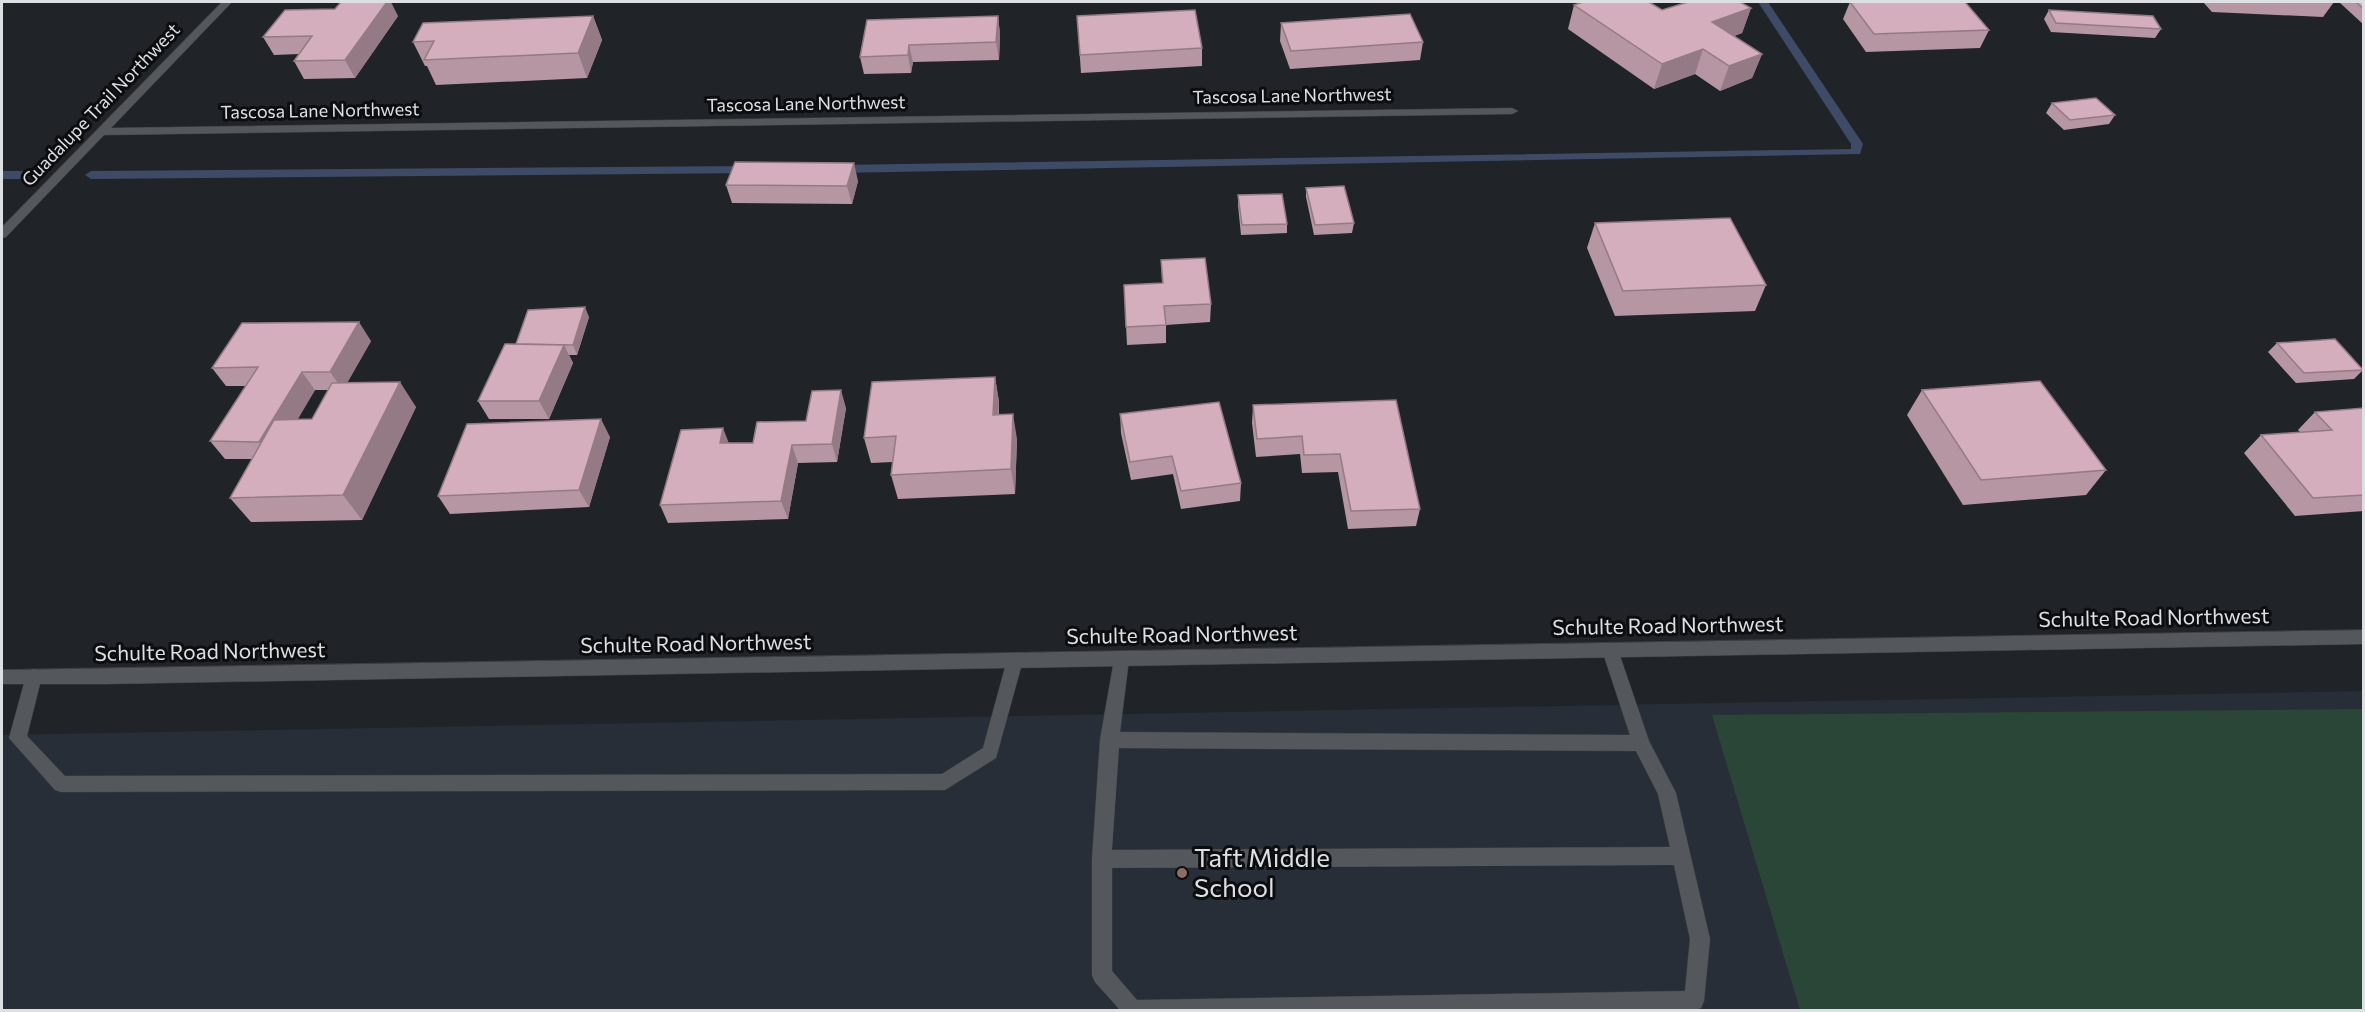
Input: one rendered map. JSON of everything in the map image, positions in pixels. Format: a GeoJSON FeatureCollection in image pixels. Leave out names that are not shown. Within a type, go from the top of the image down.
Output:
{"type":"FeatureCollection","features":[{"type":"Feature","properties":{"kind":"street","name":"Guadalupe Trail Northwest"},"geometry":{"type":"LineString","coordinates":[[2,234],[226,2]]}},
{"type":"Feature","properties":{"kind":"street","name":"Tascosa Lane Northwest"},"geometry":{"type":"LineString","coordinates":[[100,132],[1512,111]]}},
{"type":"Feature","properties":{"kind":"street","name":"Schulte Road Northwest"},"geometry":{"type":"LineString","coordinates":[[2,677],[2364,637]]}},
{"type":"Feature","properties":{"kind":"street"},"geometry":{"type":"LineString","coordinates":[[1121,658],[1109,740],[1101,859],[1102,975],[1133,1010],[1694,1001],[1700,939],[1667,793],[1641,742],[1610,650]]}},
{"type":"Feature","properties":{"kind":"street"},"geometry":{"type":"LineString","coordinates":[[34,676],[18,738],[61,784],[945,782],[990,753],[1015,660]]}},
{"type":"Feature","properties":{"kind":"street"},"geometry":{"type":"LineString","coordinates":[[1109,740],[1641,742]]}},
{"type":"Feature","properties":{"kind":"street"},"geometry":{"type":"LineString","coordinates":[[1101,859],[1682,856]]}},
{"type":"Feature","properties":{"kind":"shaded area","name":"Taft Middle School"},"geometry":{"type":"Polygon","coordinates":[[[2363,691],[2363,1010],[2,1010],[2,735],[2363,691]]]}},
{"type":"Feature","properties":{"kind":"green space"},"geometry":{"type":"Polygon","coordinates":[[[2363,709],[2363,1010],[1800,1010],[1712,715],[2363,709]]]}},
{"type":"Feature","properties":{"kind":"building"},"geometry":{"type":"Polygon","coordinates":[[[341,2],[387,2],[345,60],[294,61],[312,36],[263,37],[285,10],[335,9],[341,2]]]}},
{"type":"Feature","properties":{"kind":"building"},"geometry":{"type":"Polygon","coordinates":[[[1583,2],[1649,2],[1662,10],[1688,2],[1740,2],[1751,8],[1712,22],[1762,54],[1729,66],[1703,49],[1662,64],[1574,5],[1583,2]]]}},
{"type":"Feature","properties":{"kind":"building"},"geometry":{"type":"Polygon","coordinates":[[[1850,2],[1965,2],[1989,30],[1874,34],[1850,2]]]}},
{"type":"Feature","properties":{"kind":"building"},"geometry":{"type":"Polygon","coordinates":[[[2356,2],[2364,2],[2364,9],[2356,2]]]}},
{"type":"Feature","properties":{"kind":"building"},"geometry":{"type":"Polygon","coordinates":[[[1195,10],[1202,48],[1080,55],[1077,16],[1195,10]]]}},
{"type":"Feature","properties":{"kind":"building"},"geometry":{"type":"Polygon","coordinates":[[[2049,10],[2153,16],[2161,29],[2056,23],[2049,10]]]}},
{"type":"Feature","properties":{"kind":"building"},"geometry":{"type":"Polygon","coordinates":[[[1410,14],[1423,42],[1291,51],[1281,23],[1410,14]]]}},
{"type":"Feature","properties":{"kind":"building"},"geometry":{"type":"Polygon","coordinates":[[[593,16],[578,53],[424,60],[434,41],[413,42],[423,23],[593,16]]]}},
{"type":"Feature","properties":{"kind":"building"},"geometry":{"type":"Polygon","coordinates":[[[998,16],[996,42],[909,45],[908,55],[860,57],[867,20],[998,16]]]}},
{"type":"Feature","properties":{"kind":"building"},"geometry":{"type":"Polygon","coordinates":[[[2096,98],[2115,115],[2070,120],[2052,103],[2096,98]]]}},
{"type":"Feature","properties":{"kind":"building"},"geometry":{"type":"Polygon","coordinates":[[[735,162],[854,163],[847,186],[726,185],[735,162]]]}},
{"type":"Feature","properties":{"kind":"building"},"geometry":{"type":"Polygon","coordinates":[[[1344,186],[1354,223],[1315,225],[1306,188],[1344,186]]]}},
{"type":"Feature","properties":{"kind":"building"},"geometry":{"type":"Polygon","coordinates":[[[1282,194],[1287,224],[1242,225],[1238,195],[1282,194]]]}},
{"type":"Feature","properties":{"kind":"building"},"geometry":{"type":"Polygon","coordinates":[[[1730,218],[1766,285],[1623,291],[1595,223],[1730,218]]]}},
{"type":"Feature","properties":{"kind":"building"},"geometry":{"type":"Polygon","coordinates":[[[1205,258],[1211,304],[1164,306],[1166,325],[1126,327],[1124,285],[1163,283],[1161,260],[1205,258]]]}},
{"type":"Feature","properties":{"kind":"building"},"geometry":{"type":"Polygon","coordinates":[[[585,307],[573,345],[516,344],[528,310],[585,307]]]}},
{"type":"Feature","properties":{"kind":"building"},"geometry":{"type":"Polygon","coordinates":[[[359,322],[330,372],[302,372],[259,442],[210,441],[258,367],[212,368],[242,323],[359,322]]]}},
{"type":"Feature","properties":{"kind":"building"},"geometry":{"type":"Polygon","coordinates":[[[2335,339],[2363,370],[2304,373],[2277,343],[2335,339]]]}},
{"type":"Feature","properties":{"kind":"building"},"geometry":{"type":"Polygon","coordinates":[[[505,344],[564,345],[539,401],[478,401],[505,344]]]}},
{"type":"Feature","properties":{"kind":"building"},"geometry":{"type":"Polygon","coordinates":[[[995,377],[993,415],[1013,414],[1011,469],[891,475],[896,436],[864,438],[872,382],[995,377]]]}},
{"type":"Feature","properties":{"kind":"building"},"geometry":{"type":"Polygon","coordinates":[[[2040,381],[2106,470],[1981,480],[1922,390],[2040,381]]]}},
{"type":"Feature","properties":{"kind":"building"},"geometry":{"type":"Polygon","coordinates":[[[400,382],[343,495],[230,498],[274,420],[312,419],[332,383],[400,382]]]}},
{"type":"Feature","properties":{"kind":"building"},"geometry":{"type":"Polygon","coordinates":[[[841,390],[832,444],[792,445],[781,501],[660,505],[681,430],[723,428],[720,443],[753,443],[757,422],[806,421],[812,391],[841,390]]]}},
{"type":"Feature","properties":{"kind":"building"},"geometry":{"type":"Polygon","coordinates":[[[1396,400],[1420,509],[1351,511],[1340,454],[1304,455],[1302,436],[1257,439],[1253,405],[1396,400]]]}},
{"type":"Feature","properties":{"kind":"building"},"geometry":{"type":"Polygon","coordinates":[[[1219,402],[1241,483],[1181,491],[1172,456],[1130,462],[1120,414],[1219,402]]]}},
{"type":"Feature","properties":{"kind":"building"},"geometry":{"type":"Polygon","coordinates":[[[2364,408],[2364,495],[2313,498],[2261,435],[2332,430],[2315,412],[2364,408]]]}},
{"type":"Feature","properties":{"kind":"building"},"geometry":{"type":"Polygon","coordinates":[[[601,419],[579,490],[438,496],[467,424],[601,419]]]}},
{"type":"Feature","properties":{"kind":"waterway"},"geometry":{"type":"LineString","coordinates":[[837,169],[1856,152],[1857,144],[1763,2]]}},
{"type":"Feature","properties":{"kind":"waterway"},"geometry":{"type":"LineString","coordinates":[[91,175],[750,170]]}},
{"type":"Feature","properties":{"kind":"waterway"},"geometry":{"type":"LineString","coordinates":[[2,175],[26,175]]}},
{"type":"Feature","properties":{"kind":"place","name":"Taft Middle School"},"geometry":{"type":"Point","coordinates":[1182,873]}}]}
